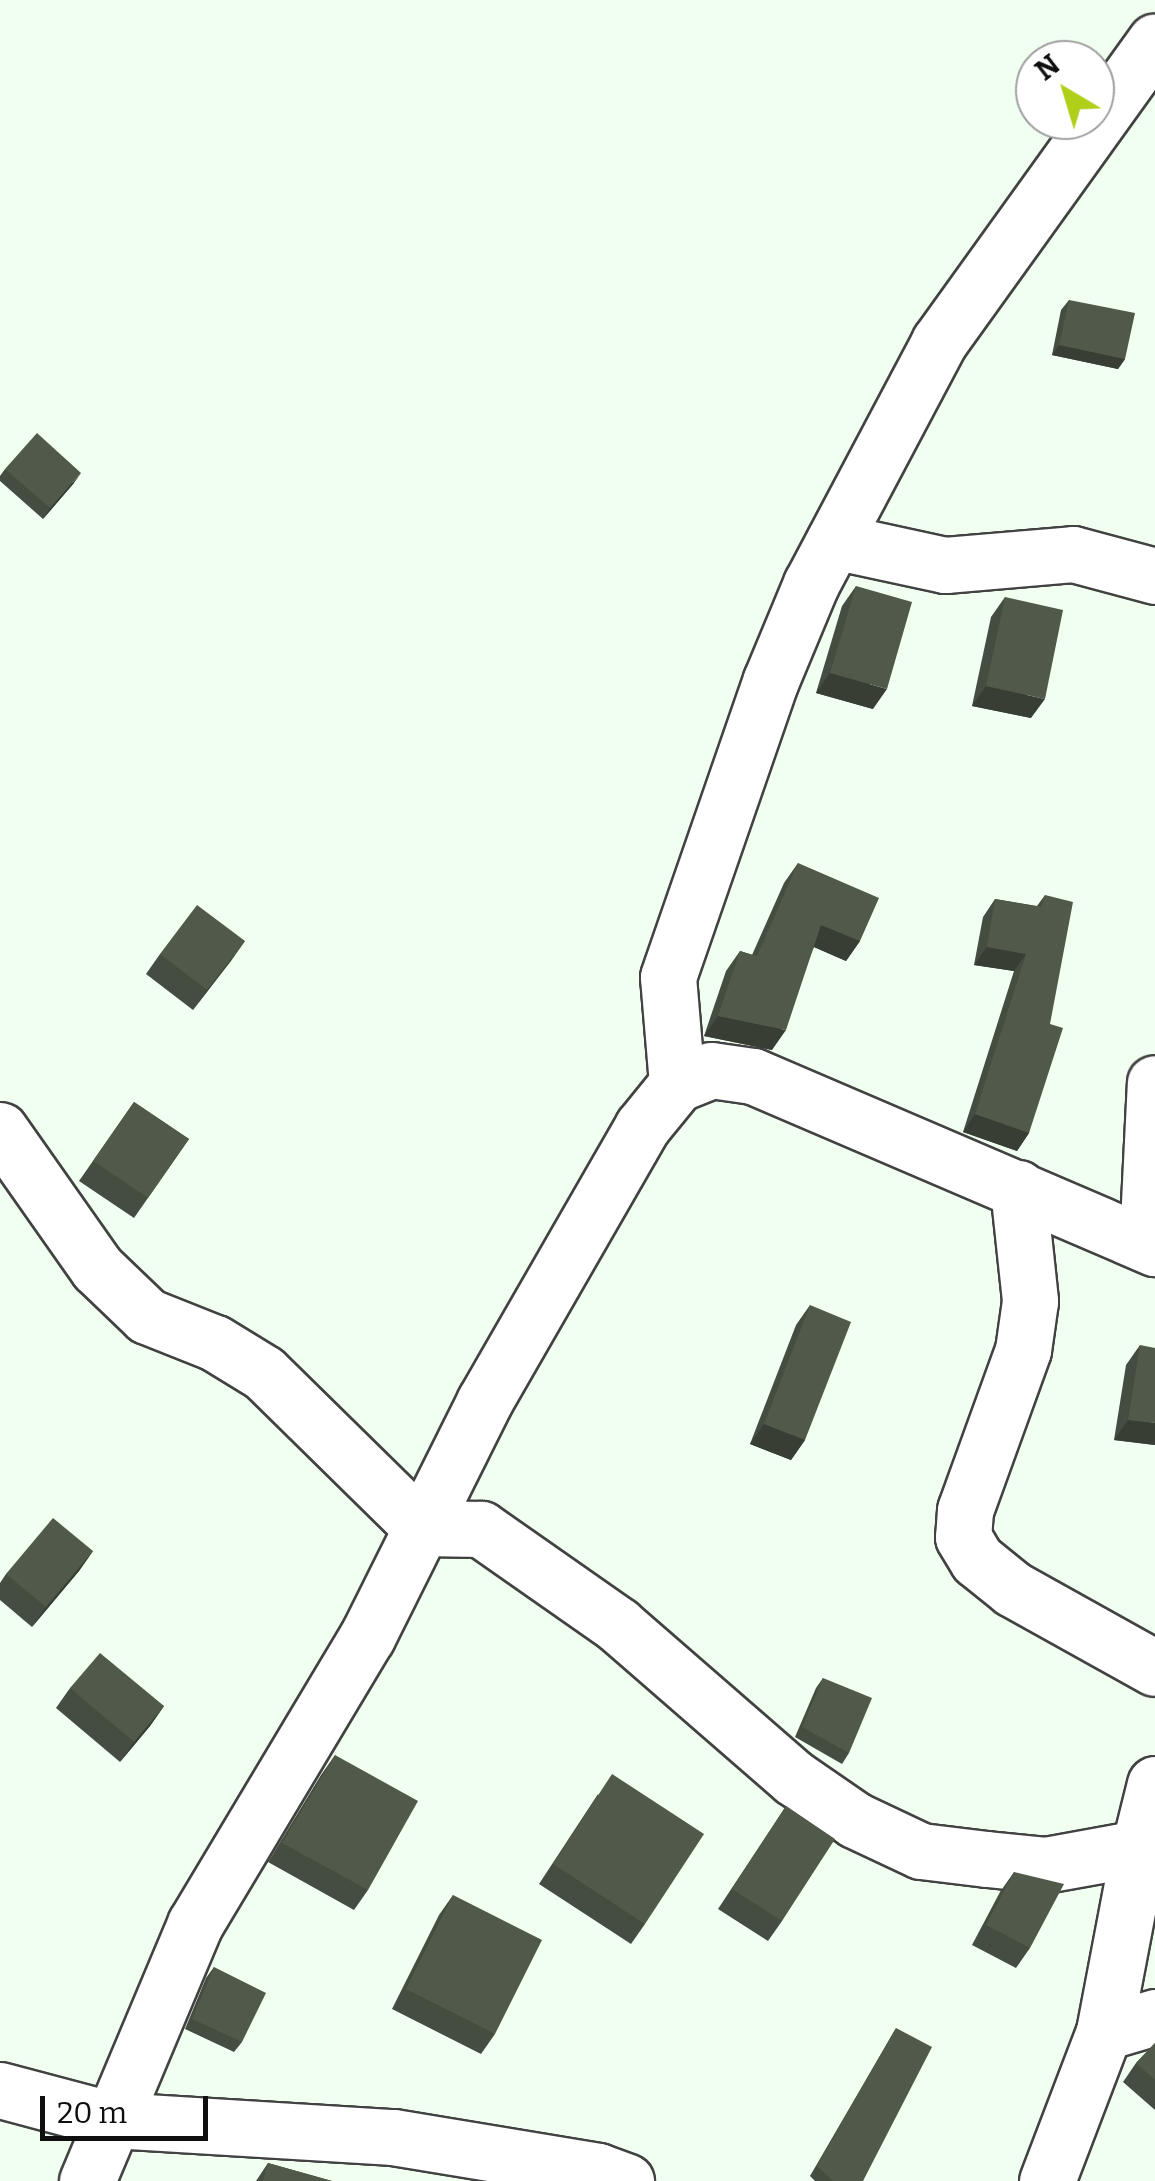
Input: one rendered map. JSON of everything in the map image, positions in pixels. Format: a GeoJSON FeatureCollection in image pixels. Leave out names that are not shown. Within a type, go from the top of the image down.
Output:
{"type":"FeatureCollection","features":[{"type":"Feature","properties":{"kind":"street"},"geometry":{"type":"LineString","coordinates":[[677,1084],[668,977],[771,680],[834,541],[938,342],[1155,41]]}},
{"type":"Feature","properties":{"kind":"street"},"geometry":{"type":"LineString","coordinates":[[834,541],[944,565],[1074,554],[1155,576]]}},
{"type":"Feature","properties":{"kind":"street"},"geometry":{"type":"LineString","coordinates":[[87,2181],[195,1924],[367,1636],[484,1402],[642,1127],[677,1084],[712,1070],[753,1076],[1151,1246],[1155,1083]]}},
{"type":"Feature","properties":{"kind":"street"},"geometry":{"type":"LineString","coordinates":[[2,1140],[97,1268],[147,1316],[215,1343],[264,1373],[422,1528],[481,1529],[688,1680],[794,1778],[856,1820],[920,1851],[1045,1865],[1147,1854]]}},
{"type":"Feature","properties":{"kind":"street"},"geometry":{"type":"LineString","coordinates":[[1018,1188],[1030,1300],[1023,1350],[965,1510],[963,1538],[977,1560],[1012,1589],[1155,1668]]}},
{"type":"Feature","properties":{"kind":"street"},"geometry":{"type":"LineString","coordinates":[[1047,2181],[1130,2024],[1155,1784]]}},
{"type":"Feature","properties":{"kind":"street"},"geometry":{"type":"LineString","coordinates":[[0,2090],[113,2120],[394,2137],[598,2170],[626,2181]]}},
{"type":"Feature","properties":{"kind":"building"},"geometry":{"type":"Polygon","coordinates":[[[1069,300],[1135,313],[1125,359],[1059,345],[1069,300]]]}},
{"type":"Feature","properties":{"kind":"building"},"geometry":{"type":"Polygon","coordinates":[[[37,433],[81,473],[50,508],[5,469],[37,433]]]}},
{"type":"Feature","properties":{"kind":"building"},"geometry":{"type":"Polygon","coordinates":[[[856,586],[912,602],[887,689],[830,673],[856,586]]]}},
{"type":"Feature","properties":{"kind":"building"},"geometry":{"type":"Polygon","coordinates":[[[1005,597],[1063,610],[1045,699],[986,686],[1005,597]]]}},
{"type":"Feature","properties":{"kind":"building"},"geometry":{"type":"Polygon","coordinates":[[[798,863],[879,898],[860,941],[821,925],[786,1030],[718,1016],[740,951],[757,956],[798,863]]]}},
{"type":"Feature","properties":{"kind":"building"},"geometry":{"type":"Polygon","coordinates":[[[1045,895],[1073,902],[1050,1024],[1063,1028],[1029,1133],[975,1114],[1026,954],[987,947],[995,899],[1041,907],[1045,895]]]}},
{"type":"Feature","properties":{"kind":"building"},"geometry":{"type":"Polygon","coordinates":[[[197,905],[245,941],[207,990],[160,954],[197,905]]]}},
{"type":"Feature","properties":{"kind":"building"},"geometry":{"type":"Polygon","coordinates":[[[134,1102],[189,1139],[148,1198],[93,1161],[134,1102]]]}},
{"type":"Feature","properties":{"kind":"building"},"geometry":{"type":"Polygon","coordinates":[[[810,1305],[851,1322],[805,1440],[764,1424],[810,1305]]]}},
{"type":"Feature","properties":{"kind":"building"},"geometry":{"type":"Polygon","coordinates":[[[1140,1345],[1155,1348],[1155,1423],[1128,1420],[1140,1345]]]}},
{"type":"Feature","properties":{"kind":"building"},"geometry":{"type":"Polygon","coordinates":[[[53,1518],[93,1551],[46,1607],[6,1574],[53,1518]]]}},
{"type":"Feature","properties":{"kind":"building"},"geometry":{"type":"Polygon","coordinates":[[[100,1653],[164,1706],[134,1742],[70,1688],[100,1653]]]}},
{"type":"Feature","properties":{"kind":"building"},"geometry":{"type":"Polygon","coordinates":[[[823,1678],[872,1698],[849,1753],[802,1727],[823,1678]]]}},
{"type":"Feature","properties":{"kind":"building"},"geometry":{"type":"Polygon","coordinates":[[[335,1755],[418,1801],[368,1890],[282,1843],[335,1755]]]}},
{"type":"Feature","properties":{"kind":"building"},"geometry":{"type":"Polygon","coordinates":[[[612,1774],[704,1834],[645,1924],[553,1864],[612,1774]]]}},
{"type":"Feature","properties":{"kind":"building"},"geometry":{"type":"Polygon","coordinates":[[[786,1806],[835,1839],[782,1921],[732,1889],[786,1806]]]}},
{"type":"Feature","properties":{"kind":"building"},"geometry":{"type":"Polygon","coordinates":[[[1014,1872],[1064,1884],[1030,1948],[986,1925],[1014,1872]]]}},
{"type":"Feature","properties":{"kind":"building"},"geometry":{"type":"Polygon","coordinates":[[[453,1895],[542,1940],[495,2034],[406,1989],[453,1895]]]}},
{"type":"Feature","properties":{"kind":"building"},"geometry":{"type":"Polygon","coordinates":[[[214,1967],[266,1993],[242,2042],[192,2019],[214,1967]]]}},
{"type":"Feature","properties":{"kind":"building"},"geometry":{"type":"Polygon","coordinates":[[[896,2028],[932,2047],[863,2181],[833,2181],[817,2166],[896,2028]]]}},
{"type":"Feature","properties":{"kind":"building"},"geometry":{"type":"Polygon","coordinates":[[[1155,2043],[1155,2080],[1136,2063],[1155,2043]]]}},
{"type":"Feature","properties":{"kind":"building"},"geometry":{"type":"Polygon","coordinates":[[[268,2163],[332,2181],[263,2181],[268,2163]]]}}]}
